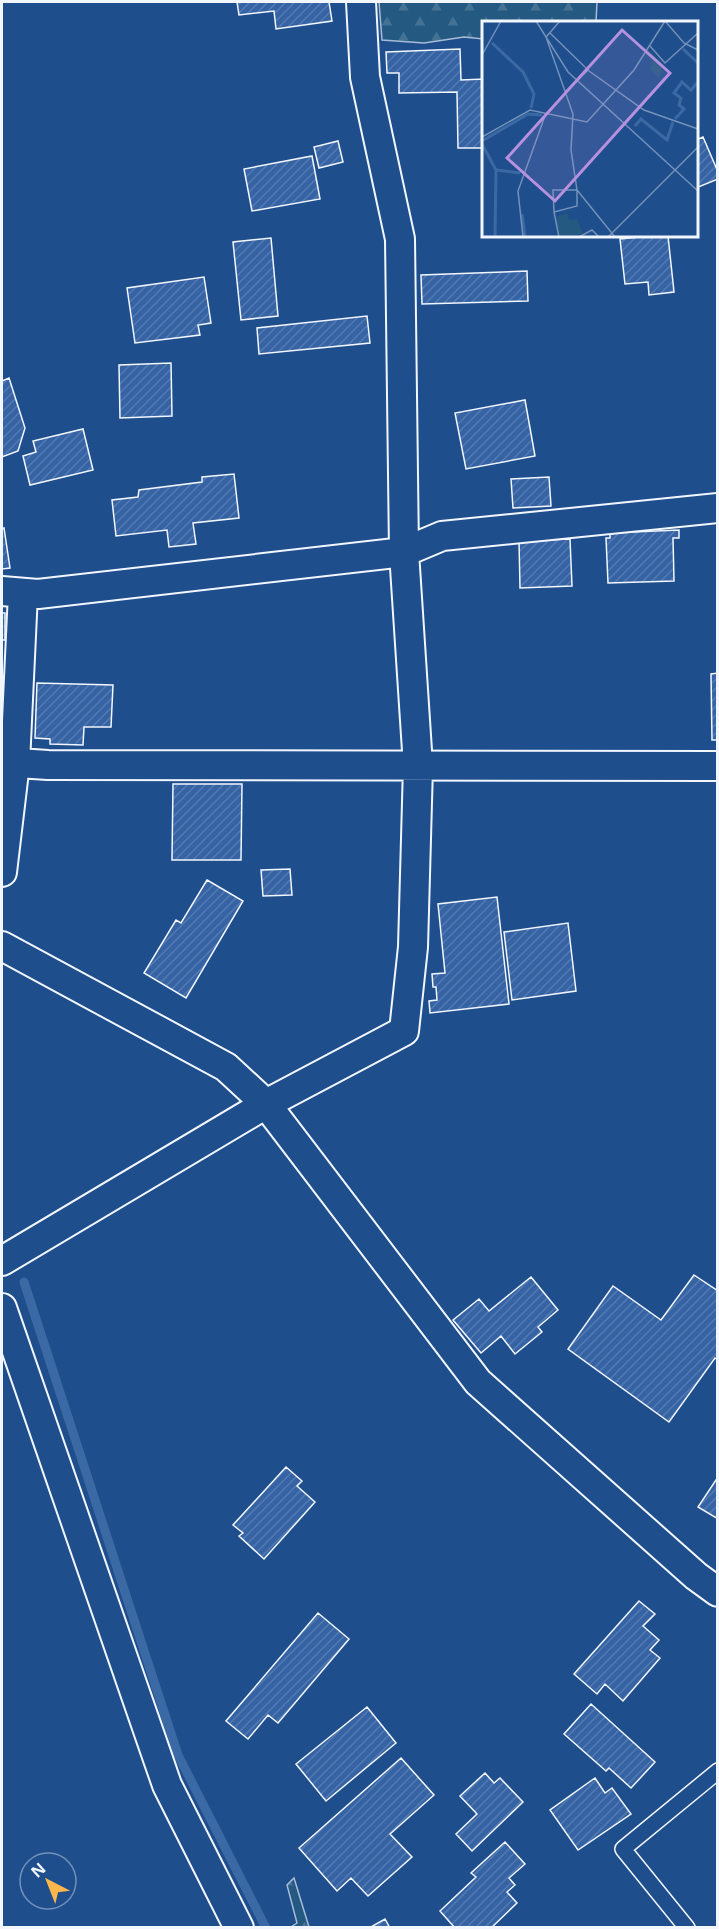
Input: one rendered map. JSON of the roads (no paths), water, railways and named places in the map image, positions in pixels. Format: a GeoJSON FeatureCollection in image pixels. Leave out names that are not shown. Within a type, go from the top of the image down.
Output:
{"type":"FeatureCollection","features":[{"type":"Feature","properties":{"kind":"street"},"geometry":{"type":"LineString","coordinates":[[2,1261],[266,1104],[404,1031],[413,948],[418,766],[404,552],[400,239],[365,77],[361,2]]}},
{"type":"Feature","properties":{"kind":"street"},"geometry":{"type":"LineString","coordinates":[[2,872],[8,762],[12,592],[38,594],[404,552],[442,536],[717,508]]}},
{"type":"Feature","properties":{"kind":"street"},"geometry":{"type":"LineString","coordinates":[[8,762],[48,765],[717,766]]}},
{"type":"Feature","properties":{"kind":"street"},"geometry":{"type":"LineString","coordinates":[[2,946],[226,1067],[266,1104],[478,1382],[696,1576],[717,1592]]}},
{"type":"Feature","properties":{"kind":"street"},"geometry":{"type":"LineString","coordinates":[[2,1308],[167,1785],[239,1928]]}},
{"type":"Feature","properties":{"kind":"lane"},"geometry":{"type":"LineString","coordinates":[[687,1928],[623,1849],[717,1771]]}},
{"type":"Feature","properties":{"kind":"waterway"},"geometry":{"type":"LineString","coordinates":[[24,1282],[178,1755],[266,1928]]}}]}
